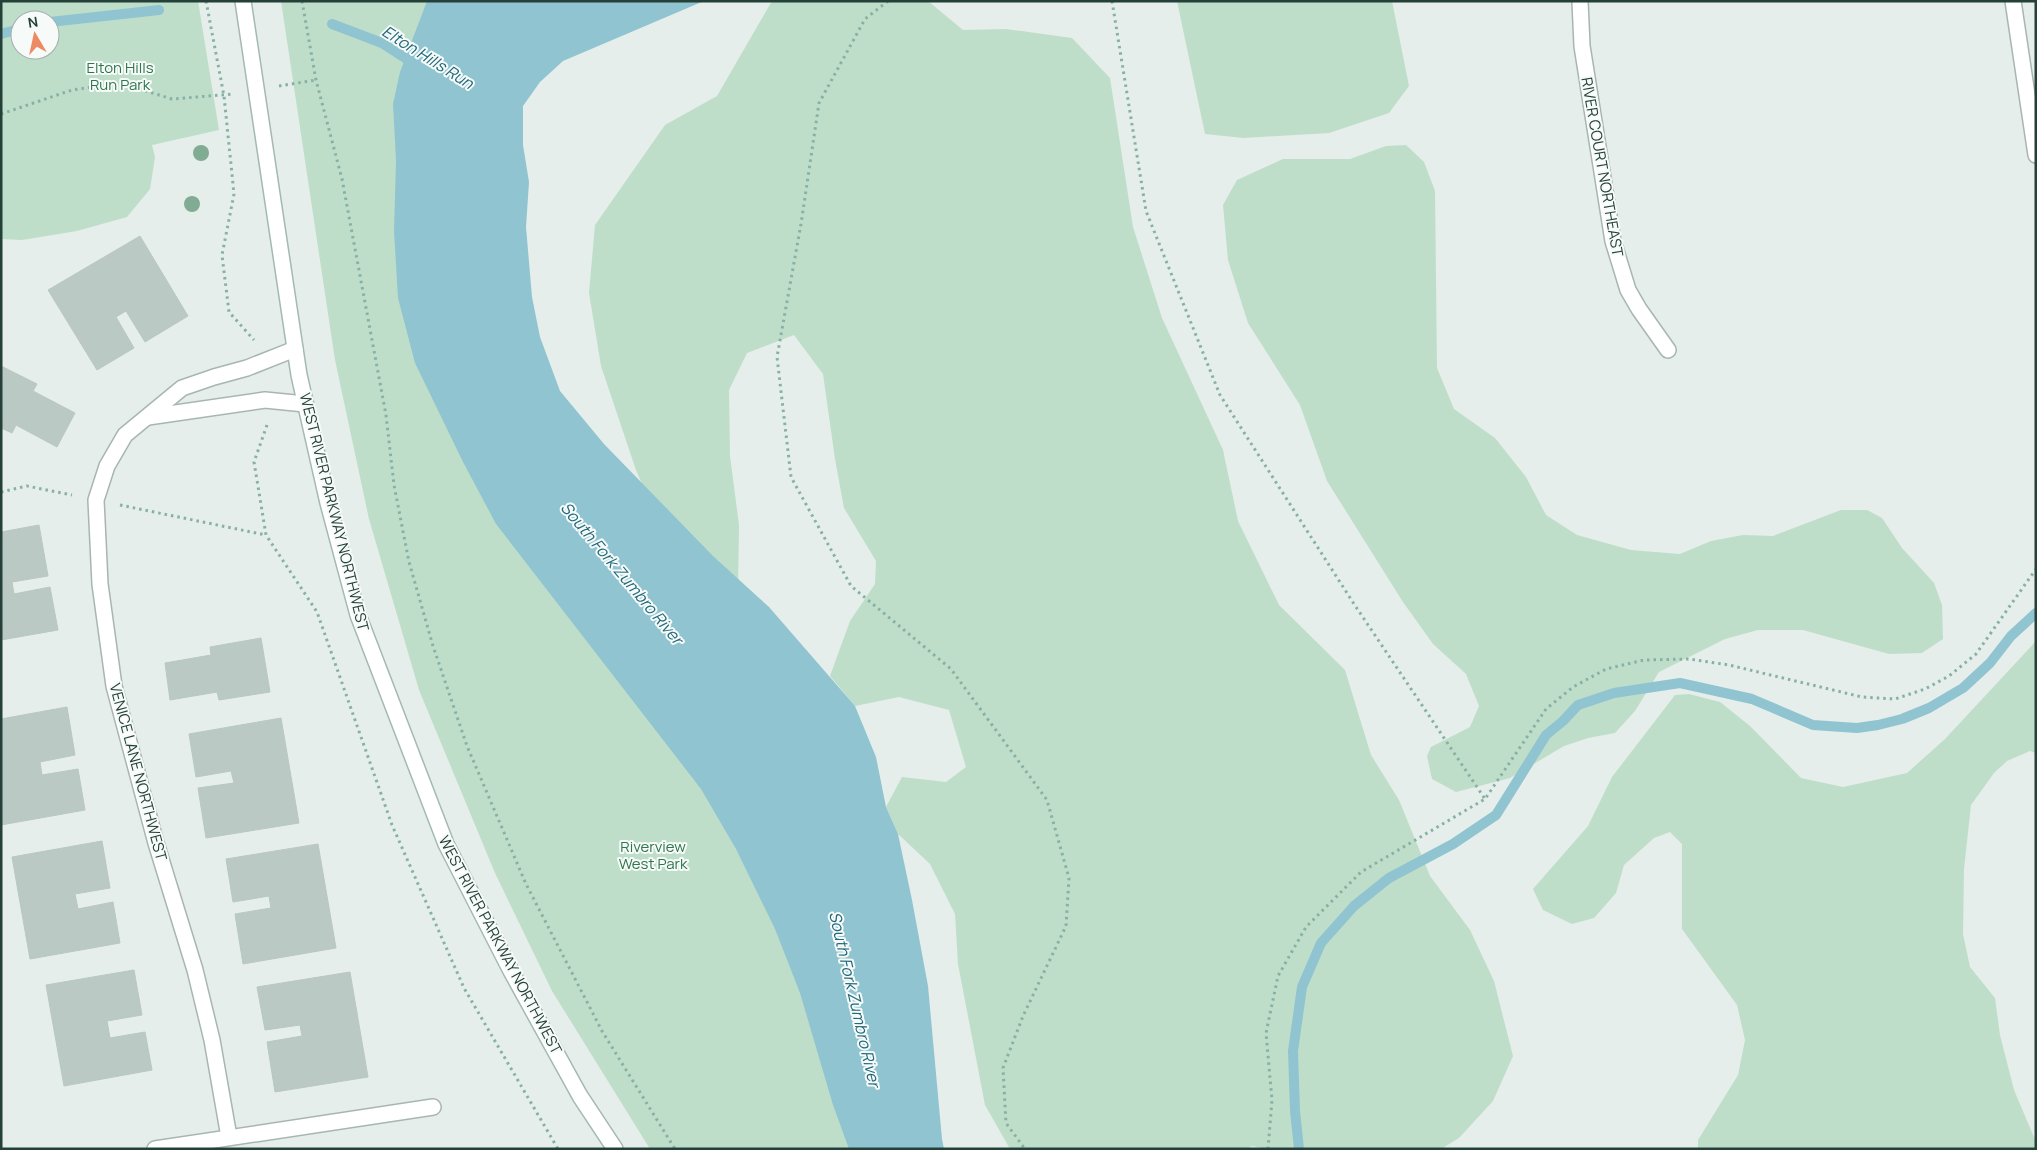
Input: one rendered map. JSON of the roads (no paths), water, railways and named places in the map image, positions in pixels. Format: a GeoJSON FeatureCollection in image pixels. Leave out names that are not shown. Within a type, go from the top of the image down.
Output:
{"type":"FeatureCollection","features":[{"type":"Feature","properties":{"kind":"street","name":"WEST RIVER PARKWAY NORTHWEST"},"geometry":{"type":"LineString","coordinates":[[243,1],[295,349],[305,404],[328,503],[358,615],[446,844],[511,972],[580,1096],[615,1149]]}},
{"type":"Feature","properties":{"kind":"street","name":"RIVER COURT NORTHEAST"},"geometry":{"type":"LineString","coordinates":[[1580,1],[1582,46],[1613,241],[1628,290],[1639,310],[1668,350]]}},
{"type":"Feature","properties":{"kind":"street"},"geometry":{"type":"LineString","coordinates":[[2012,1],[2036,155]]}},
{"type":"Feature","properties":{"kind":"street","name":"VENICE LANE NORTHWEST"},"geometry":{"type":"LineString","coordinates":[[229,1137],[212,1040],[197,979],[154,834],[114,686],[100,584],[96,500],[107,466],[125,434],[182,388],[247,368],[295,349]]}},
{"type":"Feature","properties":{"kind":"street","name":"VENICE LANE NORTHWEST"},"geometry":{"type":"LineString","coordinates":[[147,417],[265,400],[305,404]]}},
{"type":"Feature","properties":{"kind":"street"},"geometry":{"type":"LineString","coordinates":[[155,1149],[433,1107]]}},
{"type":"Feature","properties":{"kind":"water","name":"South Fork Zumbro River"},"geometry":{"type":"Polygon","coordinates":[[[427,1],[704,1],[563,61],[540,82],[523,106],[523,145],[529,182],[526,227],[532,297],[540,337],[560,391],[604,444],[713,556],[769,607],[855,706],[876,757],[886,807],[898,834],[912,900],[928,986],[944,1149],[849,1149],[833,1105],[800,993],[775,929],[736,849],[701,789],[496,524],[463,462],[415,363],[398,298],[394,231],[396,160],[393,104],[400,72],[427,1]]]}},
{"type":"Feature","properties":{"kind":"waterway","name":"Elton Hills Run"},"geometry":{"type":"LineString","coordinates":[[60,21],[159,10]]}},
{"type":"Feature","properties":{"kind":"waterway","name":"Elton Hills Run"},"geometry":{"type":"LineString","coordinates":[[332,24],[382,43],[416,65]]}},
{"type":"Feature","properties":{"kind":"waterway","name":"Elton Hills Run"},"geometry":{"type":"LineString","coordinates":[[1,34],[10,32]]}},
{"type":"Feature","properties":{"kind":"waterway"},"geometry":{"type":"LineString","coordinates":[[1299,1149],[1295,1111],[1293,1051],[1302,987],[1321,943],[1354,906],[1389,878],[1453,844],[1496,815],[1546,735],[1578,705],[1614,693],[1680,683],[1752,699],[1813,725],[1857,728],[1878,725],[1902,719],[1929,708],[1963,688],[1990,663],[2011,636],[2036,613]]}},
{"type":"Feature","properties":{"kind":"park label","name":"Elton Hills Run Park"},"geometry":{"type":"Point","coordinates":[120,76]}},
{"type":"Feature","properties":{"kind":"park label","name":"Riverview West Park"},"geometry":{"type":"Point","coordinates":[653,856]}}]}
